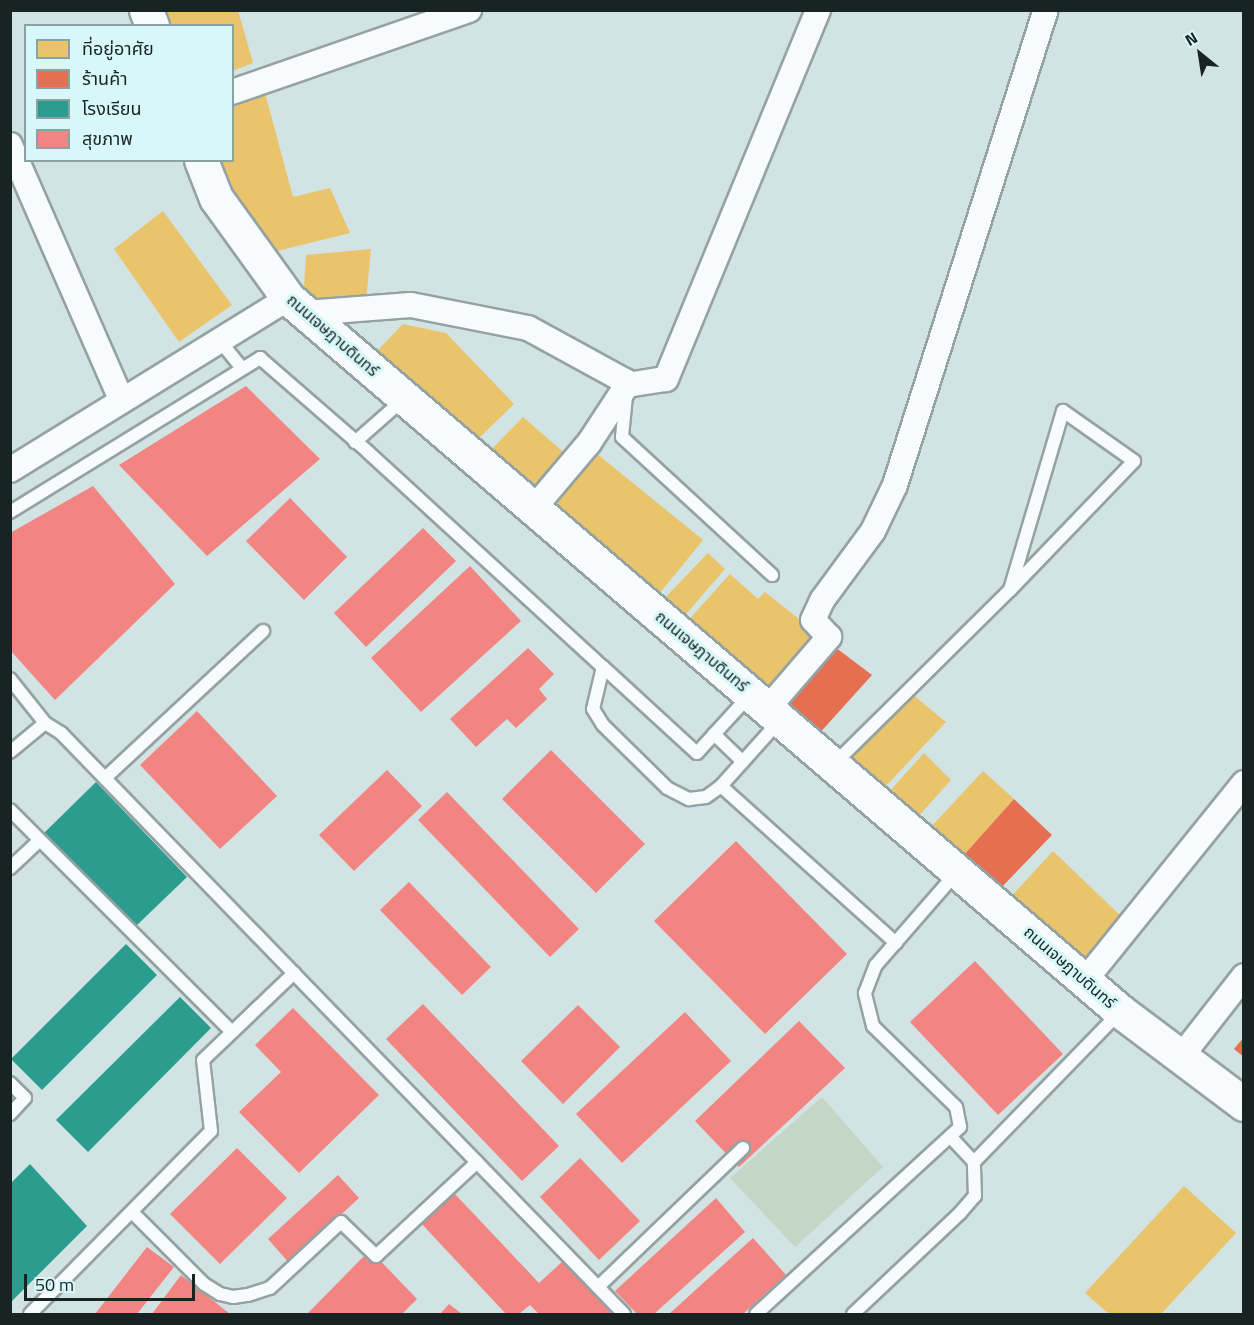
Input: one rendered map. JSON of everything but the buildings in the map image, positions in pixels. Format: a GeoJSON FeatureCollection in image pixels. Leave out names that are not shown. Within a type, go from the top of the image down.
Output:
{"type":"FeatureCollection","features":[{"type":"Feature","properties":{"kind":"street"},"geometry":{"type":"LineString","coordinates":[[534,508],[589,443],[627,386],[666,379],[818,10]]}},
{"type":"Feature","properties":{"kind":"street"},"geometry":{"type":"LineString","coordinates":[[767,707],[829,637],[813,620],[823,598],[873,531],[894,484],[1046,10]]}},
{"type":"Feature","properties":{"kind":"street"},"geometry":{"type":"LineString","coordinates":[[234,91],[459,12]]}},
{"type":"Feature","properties":{"kind":"street"},"geometry":{"type":"LineString","coordinates":[[10,145],[122,401]]}},
{"type":"Feature","properties":{"kind":"street","name":"ถนนเจษฎาบดินทร์"},"geometry":{"type":"LineString","coordinates":[[202,162],[216,198],[297,305],[958,870],[961,875],[1086,979],[1120,1011],[1244,1104]]}},
{"type":"Feature","properties":{"kind":"street"},"geometry":{"type":"LineString","coordinates":[[10,470],[220,341],[297,305],[411,305],[528,328],[625,381],[627,386]]}},
{"type":"Feature","properties":{"kind":"street"},"geometry":{"type":"LineString","coordinates":[[1086,979],[1244,783]]}},
{"type":"Feature","properties":{"kind":"street"},"geometry":{"type":"LineString","coordinates":[[1180,1058],[1244,976]]}},
{"type":"Feature","properties":{"kind":"lane"},"geometry":{"type":"LineString","coordinates":[[220,341],[242,368]]}},
{"type":"Feature","properties":{"kind":"lane"},"geometry":{"type":"LineString","coordinates":[[10,512],[260,358],[697,753],[714,734],[767,707]]}},
{"type":"Feature","properties":{"kind":"lane"},"geometry":{"type":"LineString","coordinates":[[627,386],[622,437],[772,575]]}},
{"type":"Feature","properties":{"kind":"lane"},"geometry":{"type":"LineString","coordinates":[[355,442],[405,398]]}},
{"type":"Feature","properties":{"kind":"lane"},"geometry":{"type":"LineString","coordinates":[[834,764],[1010,590],[1134,461],[1063,411],[1010,590]]}},
{"type":"Feature","properties":{"kind":"lane"},"geometry":{"type":"LineString","coordinates":[[105,778],[263,631]]}},
{"type":"Feature","properties":{"kind":"lane"},"geometry":{"type":"LineString","coordinates":[[603,667],[593,709],[603,725],[667,788],[689,799],[706,797],[722,786],[743,762],[767,707]]}},
{"type":"Feature","properties":{"kind":"lane"},"geometry":{"type":"LineString","coordinates":[[10,679],[45,723],[61,733],[624,1314]]}},
{"type":"Feature","properties":{"kind":"lane"},"geometry":{"type":"LineString","coordinates":[[10,752],[45,723]]}},
{"type":"Feature","properties":{"kind":"lane"},"geometry":{"type":"LineString","coordinates":[[714,734],[743,762]]}},
{"type":"Feature","properties":{"kind":"lane"},"geometry":{"type":"LineString","coordinates":[[722,786],[896,943]]}},
{"type":"Feature","properties":{"kind":"lane"},"geometry":{"type":"LineString","coordinates":[[10,810],[232,1032]]}},
{"type":"Feature","properties":{"kind":"lane"},"geometry":{"type":"LineString","coordinates":[[10,868],[39,841]]}},
{"type":"Feature","properties":{"kind":"lane"},"geometry":{"type":"LineString","coordinates":[[756,1314],[960,1127],[956,1107],[873,1026],[865,993],[876,965],[958,870]]}},
{"type":"Feature","properties":{"kind":"lane"},"geometry":{"type":"LineString","coordinates":[[30,1314],[211,1131],[203,1060],[294,974]]}},
{"type":"Feature","properties":{"kind":"lane"},"geometry":{"type":"LineString","coordinates":[[974,1162],[1120,1011]]}},
{"type":"Feature","properties":{"kind":"lane"},"geometry":{"type":"LineString","coordinates":[[10,1083],[25,1098],[10,1114]]}},
{"type":"Feature","properties":{"kind":"lane"},"geometry":{"type":"LineString","coordinates":[[853,1314],[975,1196],[974,1162],[950,1136]]}},
{"type":"Feature","properties":{"kind":"lane"},"geometry":{"type":"LineString","coordinates":[[598,1287],[743,1148]]}},
{"type":"Feature","properties":{"kind":"lane"},"geometry":{"type":"LineString","coordinates":[[132,1212],[204,1284],[220,1294],[233,1297],[248,1295],[270,1288],[341,1222],[376,1256],[477,1162]]}},
{"type":"Feature","properties":{"kind":"green space"},"geometry":{"type":"Polygon","coordinates":[[[822,1097],[883,1167],[795,1247],[730,1178],[822,1097]]]}}]}
